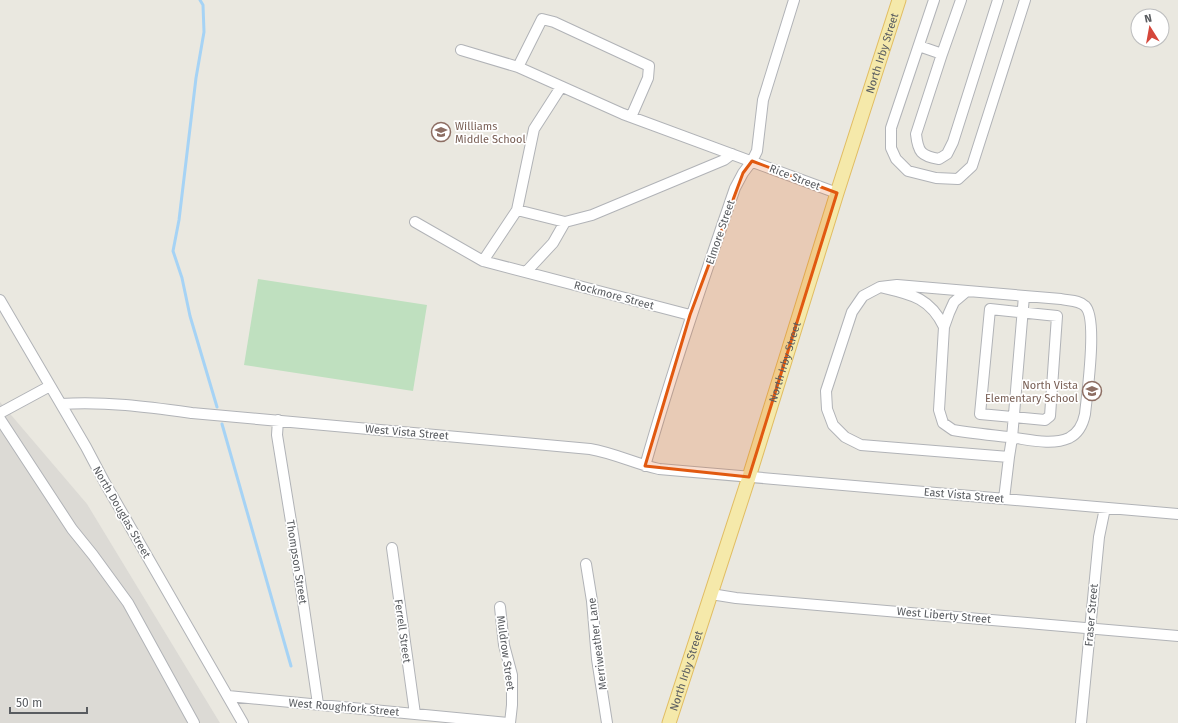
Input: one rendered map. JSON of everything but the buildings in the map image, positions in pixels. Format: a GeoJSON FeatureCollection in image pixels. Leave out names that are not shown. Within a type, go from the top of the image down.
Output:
{"type":"FeatureCollection","features":[{"type":"Feature","properties":{"kind":"main road","name":"North Irby Street"},"geometry":{"type":"LineString","coordinates":[[669,723],[750,477],[837,193],[899,0]]}},
{"type":"Feature","properties":{"kind":"street","name":"Elmore Street"},"geometry":{"type":"LineString","coordinates":[[645,466],[665,394],[690,315],[735,188],[757,151],[764,100],[794,0]]}},
{"type":"Feature","properties":{"kind":"street"},"geometry":{"type":"LineString","coordinates":[[934,0],[891,128],[890,148],[896,158],[908,171],[936,178],[958,179],[972,166],[1025,0]]}},
{"type":"Feature","properties":{"kind":"street"},"geometry":{"type":"LineString","coordinates":[[961,0],[916,134],[918,147],[926,156],[939,159],[947,154],[953,142],[998,0]]}},
{"type":"Feature","properties":{"kind":"street"},"geometry":{"type":"LineString","coordinates":[[518,67],[542,19],[554,22],[650,66],[648,78],[631,117]]}},
{"type":"Feature","properties":{"kind":"street"},"geometry":{"type":"LineString","coordinates":[[918,46],[942,54]]}},
{"type":"Feature","properties":{"kind":"street","name":"Rice Street"},"geometry":{"type":"LineString","coordinates":[[461,50],[518,67],[631,117],[837,193]]}},
{"type":"Feature","properties":{"kind":"street"},"geometry":{"type":"LineString","coordinates":[[483,261],[517,210],[534,128],[561,87]]}},
{"type":"Feature","properties":{"kind":"street"},"geometry":{"type":"LineString","coordinates":[[517,210],[565,222],[592,215],[724,160],[732,154]]}},
{"type":"Feature","properties":{"kind":"street","name":"Rockmore Street"},"geometry":{"type":"LineString","coordinates":[[415,222],[483,261],[690,315]]}},
{"type":"Feature","properties":{"kind":"street"},"geometry":{"type":"LineString","coordinates":[[526,272],[553,243],[565,222]]}},
{"type":"Feature","properties":{"kind":"street"},"geometry":{"type":"LineString","coordinates":[[967,291],[954,302],[944,327],[939,410],[943,423],[953,430],[1056,442],[1069,438],[1076,433],[1082,425],[1085,414],[1092,332],[1091,315],[1086,306],[1079,302],[1024,296],[967,291],[898,285],[880,287],[863,296],[852,312],[826,391],[827,409],[833,425],[845,437],[861,444],[1009,457]]}},
{"type":"Feature","properties":{"kind":"street"},"geometry":{"type":"LineString","coordinates":[[880,287],[904,292],[917,297],[931,306],[939,316],[944,327]]}},
{"type":"Feature","properties":{"kind":"street"},"geometry":{"type":"LineString","coordinates":[[1004,499],[1014,418],[1024,296]]}},
{"type":"Feature","properties":{"kind":"street","name":"North Douglas Street"},"geometry":{"type":"LineString","coordinates":[[0,300],[243,723]]}},
{"type":"Feature","properties":{"kind":"street"},"geometry":{"type":"LineString","coordinates":[[990,309],[1023,312],[1057,316],[1050,416],[1045,420],[980,414],[990,309]]}},
{"type":"Feature","properties":{"kind":"street"},"geometry":{"type":"LineString","coordinates":[[0,413],[50,386]]}},
{"type":"Feature","properties":{"kind":"street","name":"West Vista Street"},"geometry":{"type":"LineString","coordinates":[[61,404],[104,403],[136,405],[192,413],[590,449],[659,469],[750,477]]}},
{"type":"Feature","properties":{"kind":"street"},"geometry":{"type":"LineString","coordinates":[[0,419],[72,529],[93,554],[128,603],[194,723]]}},
{"type":"Feature","properties":{"kind":"street","name":"Thompson Street"},"geometry":{"type":"LineString","coordinates":[[278,420],[277,435],[318,704]]}},
{"type":"Feature","properties":{"kind":"street","name":"East Vista Street"},"geometry":{"type":"LineString","coordinates":[[750,477],[1178,514]]}},
{"type":"Feature","properties":{"kind":"street","name":"Fraser Street"},"geometry":{"type":"LineString","coordinates":[[1081,723],[1099,537],[1105,508]]}},
{"type":"Feature","properties":{"kind":"street","name":"Ferrell Street"},"geometry":{"type":"LineString","coordinates":[[392,548],[415,714]]}},
{"type":"Feature","properties":{"kind":"street","name":"Merriweather Lane"},"geometry":{"type":"LineString","coordinates":[[586,564],[592,602],[597,659],[607,723]]}},
{"type":"Feature","properties":{"kind":"street","name":"West Liberty Street"},"geometry":{"type":"LineString","coordinates":[[711,594],[736,598],[1178,636]]}},
{"type":"Feature","properties":{"kind":"street","name":"Muldrow Street"},"geometry":{"type":"LineString","coordinates":[[500,607],[504,645],[512,675],[512,705],[509,723]]}},
{"type":"Feature","properties":{"kind":"street","name":"West Roughfork Street"},"geometry":{"type":"LineString","coordinates":[[228,696],[509,723]]}},
{"type":"Feature","properties":{"kind":"highlighted area"},"geometry":{"type":"Polygon","coordinates":[[[752,161],[837,193],[749,477],[645,466],[690,315],[743,173],[752,161]]]}},
{"type":"Feature","properties":{"kind":"shaded area"},"geometry":{"type":"Polygon","coordinates":[[[0,402],[87,504],[220,723],[0,723],[0,402]]]}},
{"type":"Feature","properties":{"kind":"green space"},"geometry":{"type":"Polygon","coordinates":[[[258,279],[427,305],[413,391],[244,365],[258,279]]]}},
{"type":"Feature","properties":{"kind":"waterway"},"geometry":{"type":"LineString","coordinates":[[200,0],[203,5],[204,32],[196,78],[179,220],[173,251],[182,278],[190,316],[217,407]]}},
{"type":"Feature","properties":{"kind":"waterway"},"geometry":{"type":"LineString","coordinates":[[222,424],[291,666]]}},
{"type":"Feature","properties":{"kind":"place","name":"Williams Middle School"},"geometry":{"type":"Point","coordinates":[441,132]}},
{"type":"Feature","properties":{"kind":"place","name":"North Vista Elementary School"},"geometry":{"type":"Point","coordinates":[1092,391]}}]}
